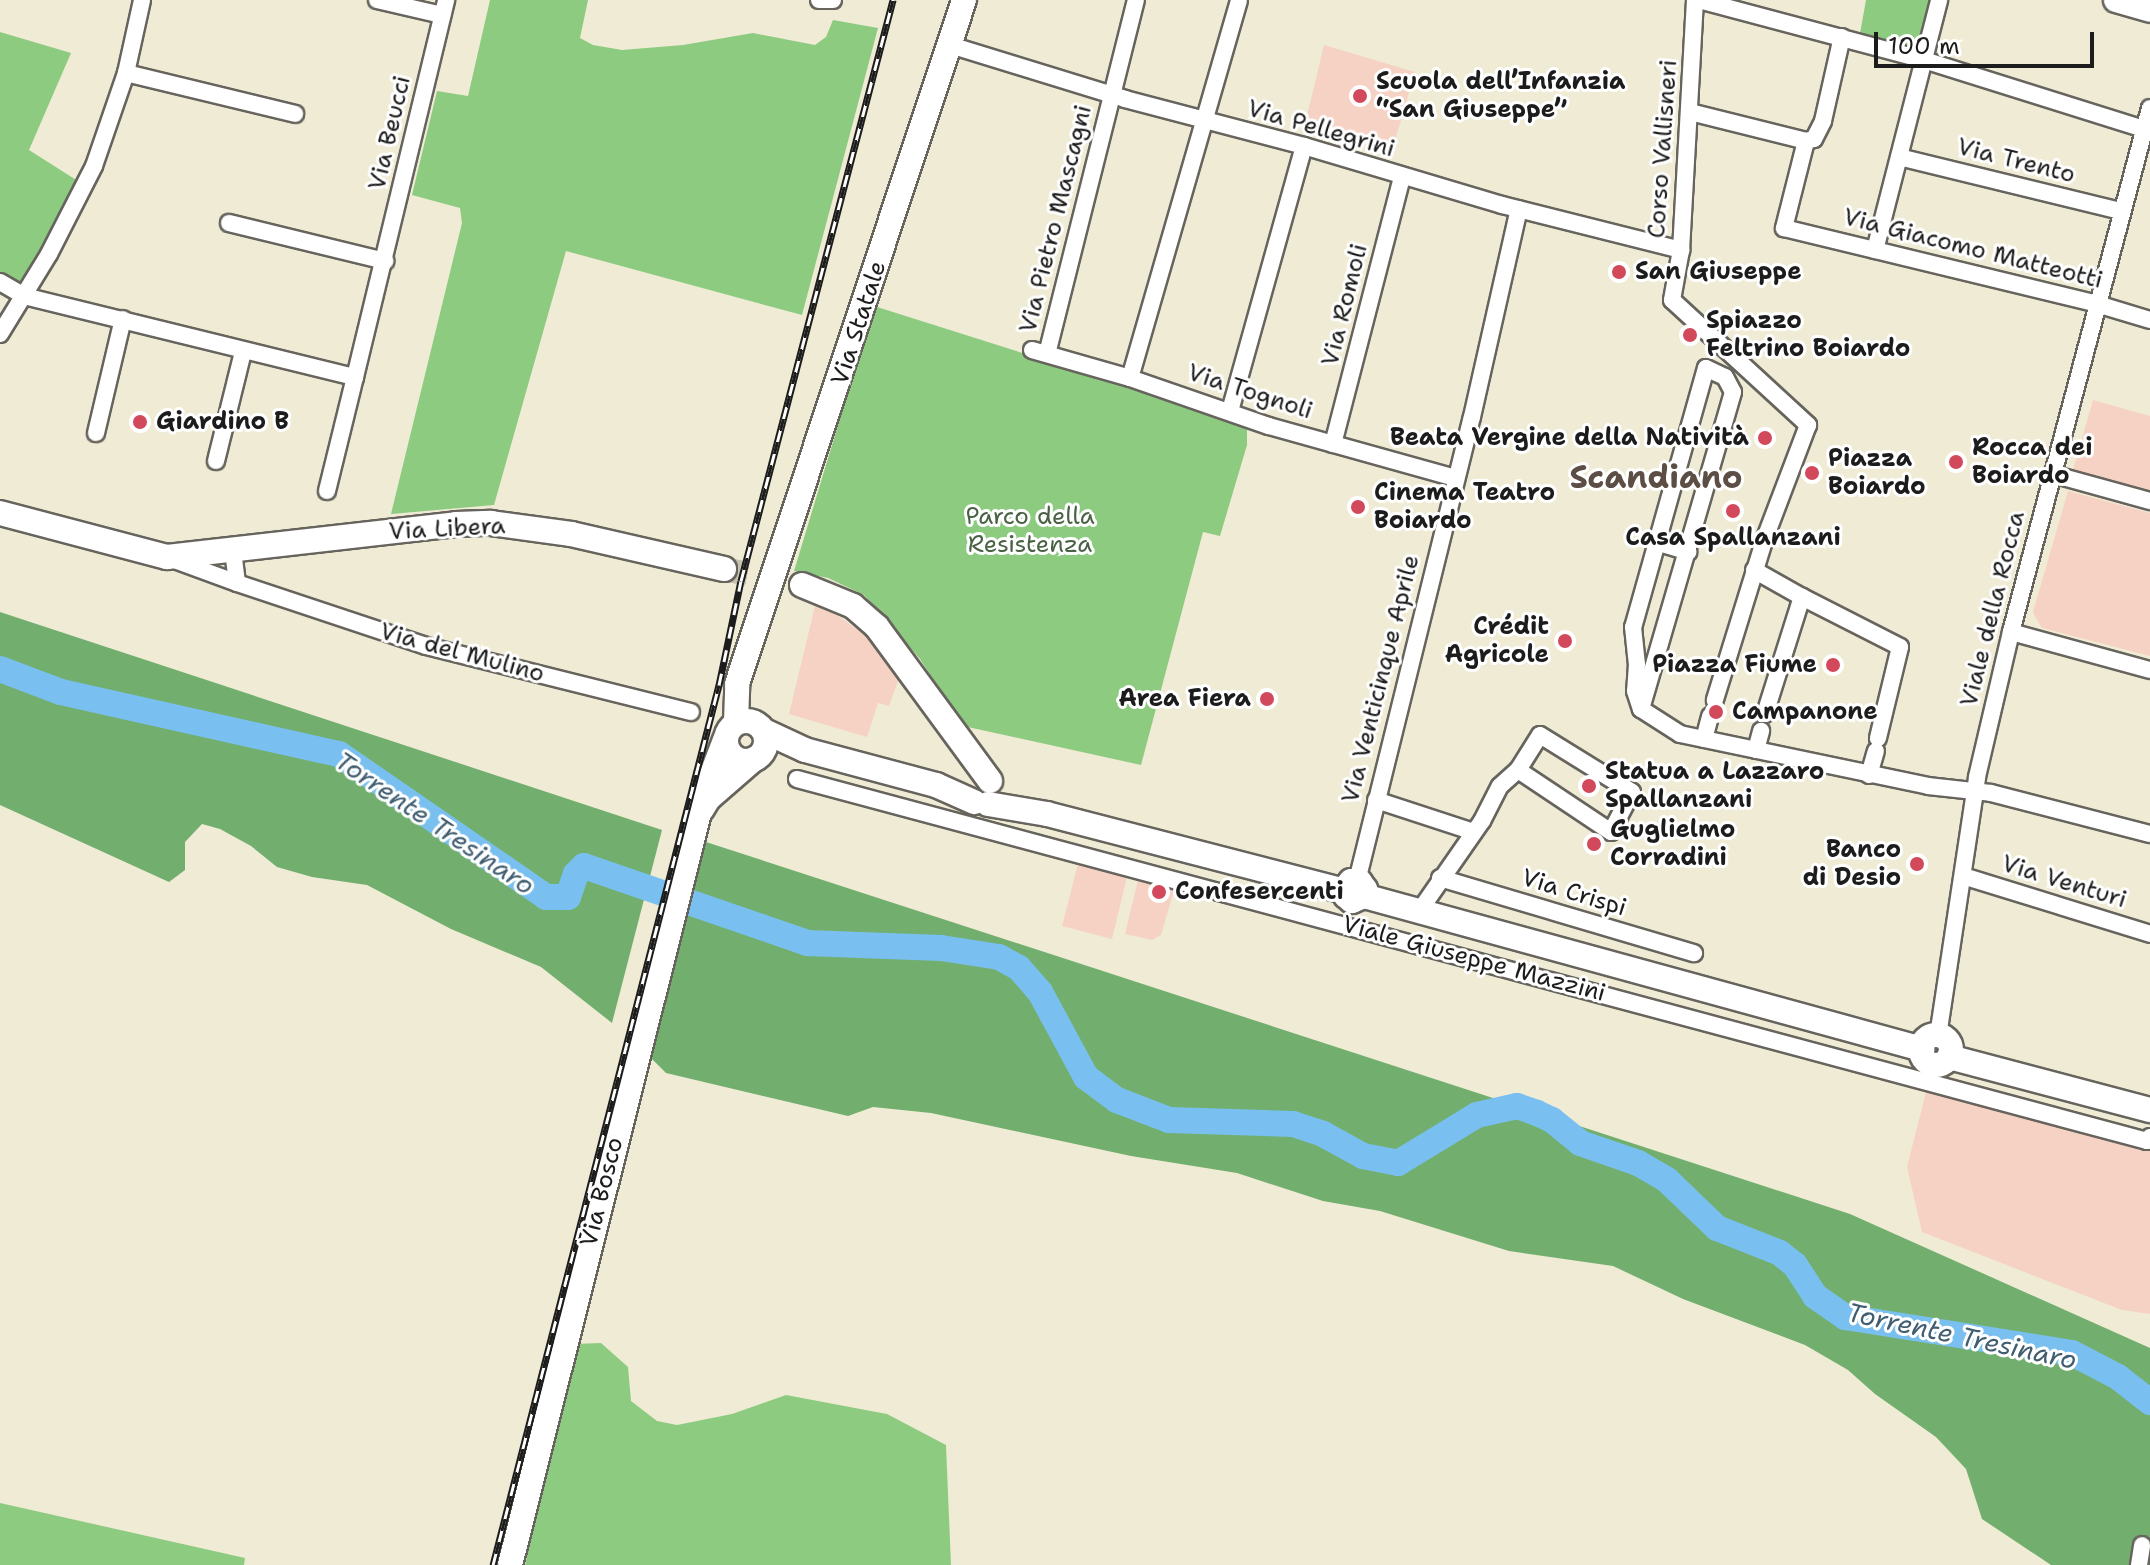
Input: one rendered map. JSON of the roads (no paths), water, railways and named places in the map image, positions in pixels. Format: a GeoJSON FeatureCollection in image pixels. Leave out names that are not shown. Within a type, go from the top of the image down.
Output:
{"type":"FeatureCollection","features":[{"type":"Feature","properties":{"kind":"street"},"geometry":{"type":"LineString","coordinates":[[0,334],[94,166],[126,73],[142,0]]}},
{"type":"Feature","properties":{"kind":"street","name":"Via Beucci"},"geometry":{"type":"LineString","coordinates":[[327,491],[444,8],[377,0]]}},
{"type":"Feature","properties":{"kind":"street"},"geometry":{"type":"LineString","coordinates":[[819,0],[833,0]]}},
{"type":"Feature","properties":{"kind":"street","name":"Via Statale"},"geometry":{"type":"LineString","coordinates":[[757,758],[766,744],[746,730],[737,684],[964,0]]}},
{"type":"Feature","properties":{"kind":"street","name":"Via Pietro Mascagni"},"geometry":{"type":"LineString","coordinates":[[1039,352],[1136,0]]}},
{"type":"Feature","properties":{"kind":"street"},"geometry":{"type":"LineString","coordinates":[[1130,378],[1239,0]]}},
{"type":"Feature","properties":{"kind":"street"},"geometry":{"type":"LineString","coordinates":[[1697,0],[1924,60],[2147,130]]}},
{"type":"Feature","properties":{"kind":"street","name":"Corso Vallisneri"},"geometry":{"type":"LineString","coordinates":[[1697,0],[1681,250],[1672,300],[1808,425],[1754,570]]}},
{"type":"Feature","properties":{"kind":"street"},"geometry":{"type":"LineString","coordinates":[[1875,250],[1939,0]]}},
{"type":"Feature","properties":{"kind":"street"},"geometry":{"type":"LineString","coordinates":[[2116,0],[2150,10]]}},
{"type":"Feature","properties":{"kind":"street"},"geometry":{"type":"LineString","coordinates":[[1690,112],[1810,140],[1823,121],[1842,37]]}},
{"type":"Feature","properties":{"kind":"street","name":"Via Pellegrini"},"geometry":{"type":"LineString","coordinates":[[950,45],[1111,95],[1304,146],[1402,177],[1681,250]]}},
{"type":"Feature","properties":{"kind":"street"},"geometry":{"type":"LineString","coordinates":[[126,73],[295,114]]}},
{"type":"Feature","properties":{"kind":"street","name":"Viale della Rocca"},"geometry":{"type":"LineString","coordinates":[[1936,1047],[1975,790],[2011,632],[2121,211],[2147,130],[2150,108]]}},
{"type":"Feature","properties":{"kind":"street","name":"Via Giacomo Matteotti"},"geometry":{"type":"LineString","coordinates":[[1810,140],[1784,228],[2097,304],[2150,320]]}},
{"type":"Feature","properties":{"kind":"street"},"geometry":{"type":"LineString","coordinates":[[1230,411],[1304,146]]}},
{"type":"Feature","properties":{"kind":"street","name":"Via Trento"},"geometry":{"type":"LineString","coordinates":[[1899,157],[2121,211]]}},
{"type":"Feature","properties":{"kind":"street","name":"Via Romoli"},"geometry":{"type":"LineString","coordinates":[[1333,444],[1402,177]]}},
{"type":"Feature","properties":{"kind":"street","name":"Via Venticinque Aprile"},"geometry":{"type":"LineString","coordinates":[[1355,889],[1519,209]]}},
{"type":"Feature","properties":{"kind":"street"},"geometry":{"type":"LineString","coordinates":[[229,223],[385,261]]}},
{"type":"Feature","properties":{"kind":"street"},"geometry":{"type":"LineString","coordinates":[[0,282],[24,296],[355,377]]}},
{"type":"Feature","properties":{"kind":"street"},"geometry":{"type":"LineString","coordinates":[[96,433],[123,319]]}},
{"type":"Feature","properties":{"kind":"street"},"geometry":{"type":"LineString","coordinates":[[216,461],[243,352]]}},
{"type":"Feature","properties":{"kind":"street","name":"Via Tognoli"},"geometry":{"type":"LineString","coordinates":[[1039,352],[1333,444],[1455,478]]}},
{"type":"Feature","properties":{"kind":"street"},"geometry":{"type":"LineString","coordinates":[[1641,709],[1733,392],[1725,377],[1706,368],[1632,635],[1637,664],[1636,702],[1641,709],[1669,729],[1704,739],[1869,775],[1975,790],[2150,834]]}},
{"type":"Feature","properties":{"kind":"street"},"geometry":{"type":"LineString","coordinates":[[2052,474],[2150,501]]}},
{"type":"Feature","properties":{"kind":"street","name":"Via del Mulino"},"geometry":{"type":"LineString","coordinates":[[0,513],[167,557],[426,646],[691,712]]}},
{"type":"Feature","properties":{"kind":"street","name":"Via Libera"},"geometry":{"type":"LineString","coordinates":[[167,557],[491,523],[571,534],[724,569]]}},
{"type":"Feature","properties":{"kind":"street"},"geometry":{"type":"LineString","coordinates":[[1656,542],[1688,552]]}},
{"type":"Feature","properties":{"kind":"street"},"geometry":{"type":"LineString","coordinates":[[233,550],[237,583]]}},
{"type":"Feature","properties":{"kind":"street"},"geometry":{"type":"LineString","coordinates":[[1704,739],[1754,570],[1900,647],[1869,775]]}},
{"type":"Feature","properties":{"kind":"street"},"geometry":{"type":"LineString","coordinates":[[802,585],[853,606],[877,627],[966,747],[982,790]]}},
{"type":"Feature","properties":{"kind":"street"},"geometry":{"type":"LineString","coordinates":[[1765,714],[1802,597]]}},
{"type":"Feature","properties":{"kind":"street"},"geometry":{"type":"LineString","coordinates":[[2011,632],[2150,670]]}},
{"type":"Feature","properties":{"kind":"street"},"geometry":{"type":"LineString","coordinates":[[746,730],[727,749],[735,758],[757,758]]}},
{"type":"Feature","properties":{"kind":"street","name":"Via Statale"},"geometry":{"type":"LineString","coordinates":[[700,816],[708,779],[746,730]]}},
{"type":"Feature","properties":{"kind":"street","name":"Viale Giuseppe Mazzini"},"geometry":{"type":"LineString","coordinates":[[746,730],[805,750],[936,785],[982,790],[1047,814],[1355,889],[1418,913],[1936,1047],[2150,1110]]}},
{"type":"Feature","properties":{"kind":"street"},"geometry":{"type":"LineString","coordinates":[[1756,750],[1761,731]]}},
{"type":"Feature","properties":{"kind":"street"},"geometry":{"type":"LineString","coordinates":[[1418,913],[1474,832],[1500,786],[1518,770],[1540,735],[1632,792],[1611,832],[1518,770]]}},
{"type":"Feature","properties":{"kind":"street","name":"Viale Giuseppe Mazzini"},"geometry":{"type":"LineString","coordinates":[[757,758],[805,750]]}},
{"type":"Feature","properties":{"kind":"street"},"geometry":{"type":"LineString","coordinates":[[700,816],[708,799],[757,758]]}},
{"type":"Feature","properties":{"kind":"street","name":"Viale Giuseppe Mazzini"},"geometry":{"type":"LineString","coordinates":[[797,779],[2147,1141],[2150,1137]]}},
{"type":"Feature","properties":{"kind":"street"},"geometry":{"type":"LineString","coordinates":[[1376,800],[1474,832]]}},
{"type":"Feature","properties":{"kind":"street","name":"Via Bosco"},"geometry":{"type":"LineString","coordinates":[[510,1565],[700,816]]}},
{"type":"Feature","properties":{"kind":"street","name":"Via Venturi"},"geometry":{"type":"LineString","coordinates":[[1963,876],[2150,934]]}},
{"type":"Feature","properties":{"kind":"street","name":"Via Crispi"},"geometry":{"type":"LineString","coordinates":[[1440,878],[1694,953]]}},
{"type":"Feature","properties":{"kind":"street"},"geometry":{"type":"LineString","coordinates":[[2139,1565],[2142,1545]]}},
{"type":"Feature","properties":{"kind":"waterway","name":"Torrente Tresinaro"},"geometry":{"type":"LineString","coordinates":[[0,669],[61,692],[339,754],[546,897],[568,897],[576,874],[584,866],[807,943],[941,948],[999,957],[1019,968],[1040,992],[1086,1077],[1117,1100],[1169,1120],[1293,1124],[1323,1134],[1363,1156],[1398,1163],[1477,1115],[1517,1106],[1552,1120],[1580,1143],[1638,1163],[1667,1180],[1717,1228],[1780,1253],[1795,1265],[1815,1296],[1845,1317],[2072,1353],[2118,1377],[2150,1402]]}},
{"type":"Feature","properties":{"kind":"tunnel"},"geometry":{"type":"LineString","coordinates":[[724,569],[802,585]]}},
{"type":"Feature","properties":{"kind":"railway"},"geometry":{"type":"LineString","coordinates":[[493,1565],[719,685],[741,581],[893,0]]}},
{"type":"Feature","properties":{"kind":"place","name":"Scuola dell’Infanzia “San Giuseppe”"},"geometry":{"type":"Point","coordinates":[1360,96]}},
{"type":"Feature","properties":{"kind":"place","name":"San Giuseppe"},"geometry":{"type":"Point","coordinates":[1619,272]}},
{"type":"Feature","properties":{"kind":"place","name":"Spiazzo Feltrino Boiardo"},"geometry":{"type":"Point","coordinates":[1690,335]}},
{"type":"Feature","properties":{"kind":"place","name":"Giardino B"},"geometry":{"type":"Point","coordinates":[140,422]}},
{"type":"Feature","properties":{"kind":"place","name":"Beata Vergine della Natività"},"geometry":{"type":"Point","coordinates":[1765,438]}},
{"type":"Feature","properties":{"kind":"place","name":"Rocca dei Boiardo"},"geometry":{"type":"Point","coordinates":[1956,462]}},
{"type":"Feature","properties":{"kind":"place","name":"Piazza Boiardo"},"geometry":{"type":"Point","coordinates":[1812,473]}},
{"type":"Feature","properties":{"kind":"place","name":"Cinema Teatro Boiardo"},"geometry":{"type":"Point","coordinates":[1358,507]}},
{"type":"Feature","properties":{"kind":"place","name":"Casa Spallanzani"},"geometry":{"type":"Point","coordinates":[1733,511]}},
{"type":"Feature","properties":{"kind":"place","name":"Crédit Agricole"},"geometry":{"type":"Point","coordinates":[1565,641]}},
{"type":"Feature","properties":{"kind":"place","name":"Piazza Fiume"},"geometry":{"type":"Point","coordinates":[1833,665]}},
{"type":"Feature","properties":{"kind":"place","name":"Area Fiera"},"geometry":{"type":"Point","coordinates":[1267,699]}},
{"type":"Feature","properties":{"kind":"place","name":"Campanone"},"geometry":{"type":"Point","coordinates":[1716,712]}},
{"type":"Feature","properties":{"kind":"place","name":"Statua a Lazzaro Spallanzani"},"geometry":{"type":"Point","coordinates":[1589,786]}},
{"type":"Feature","properties":{"kind":"place","name":"Guglielmo Corradini"},"geometry":{"type":"Point","coordinates":[1594,844]}},
{"type":"Feature","properties":{"kind":"place","name":"Banco di Desio"},"geometry":{"type":"Point","coordinates":[1917,864]}},
{"type":"Feature","properties":{"kind":"place","name":"Confesercenti"},"geometry":{"type":"Point","coordinates":[1159,892]}},
{"type":"Feature","properties":{"kind":"district","name":"Scandiano"},"geometry":{"type":"Point","coordinates":[1656,477]}},
{"type":"Feature","properties":{"kind":"park label","name":"Parco della Resistenza"},"geometry":{"type":"Point","coordinates":[1030,531]}}]}
